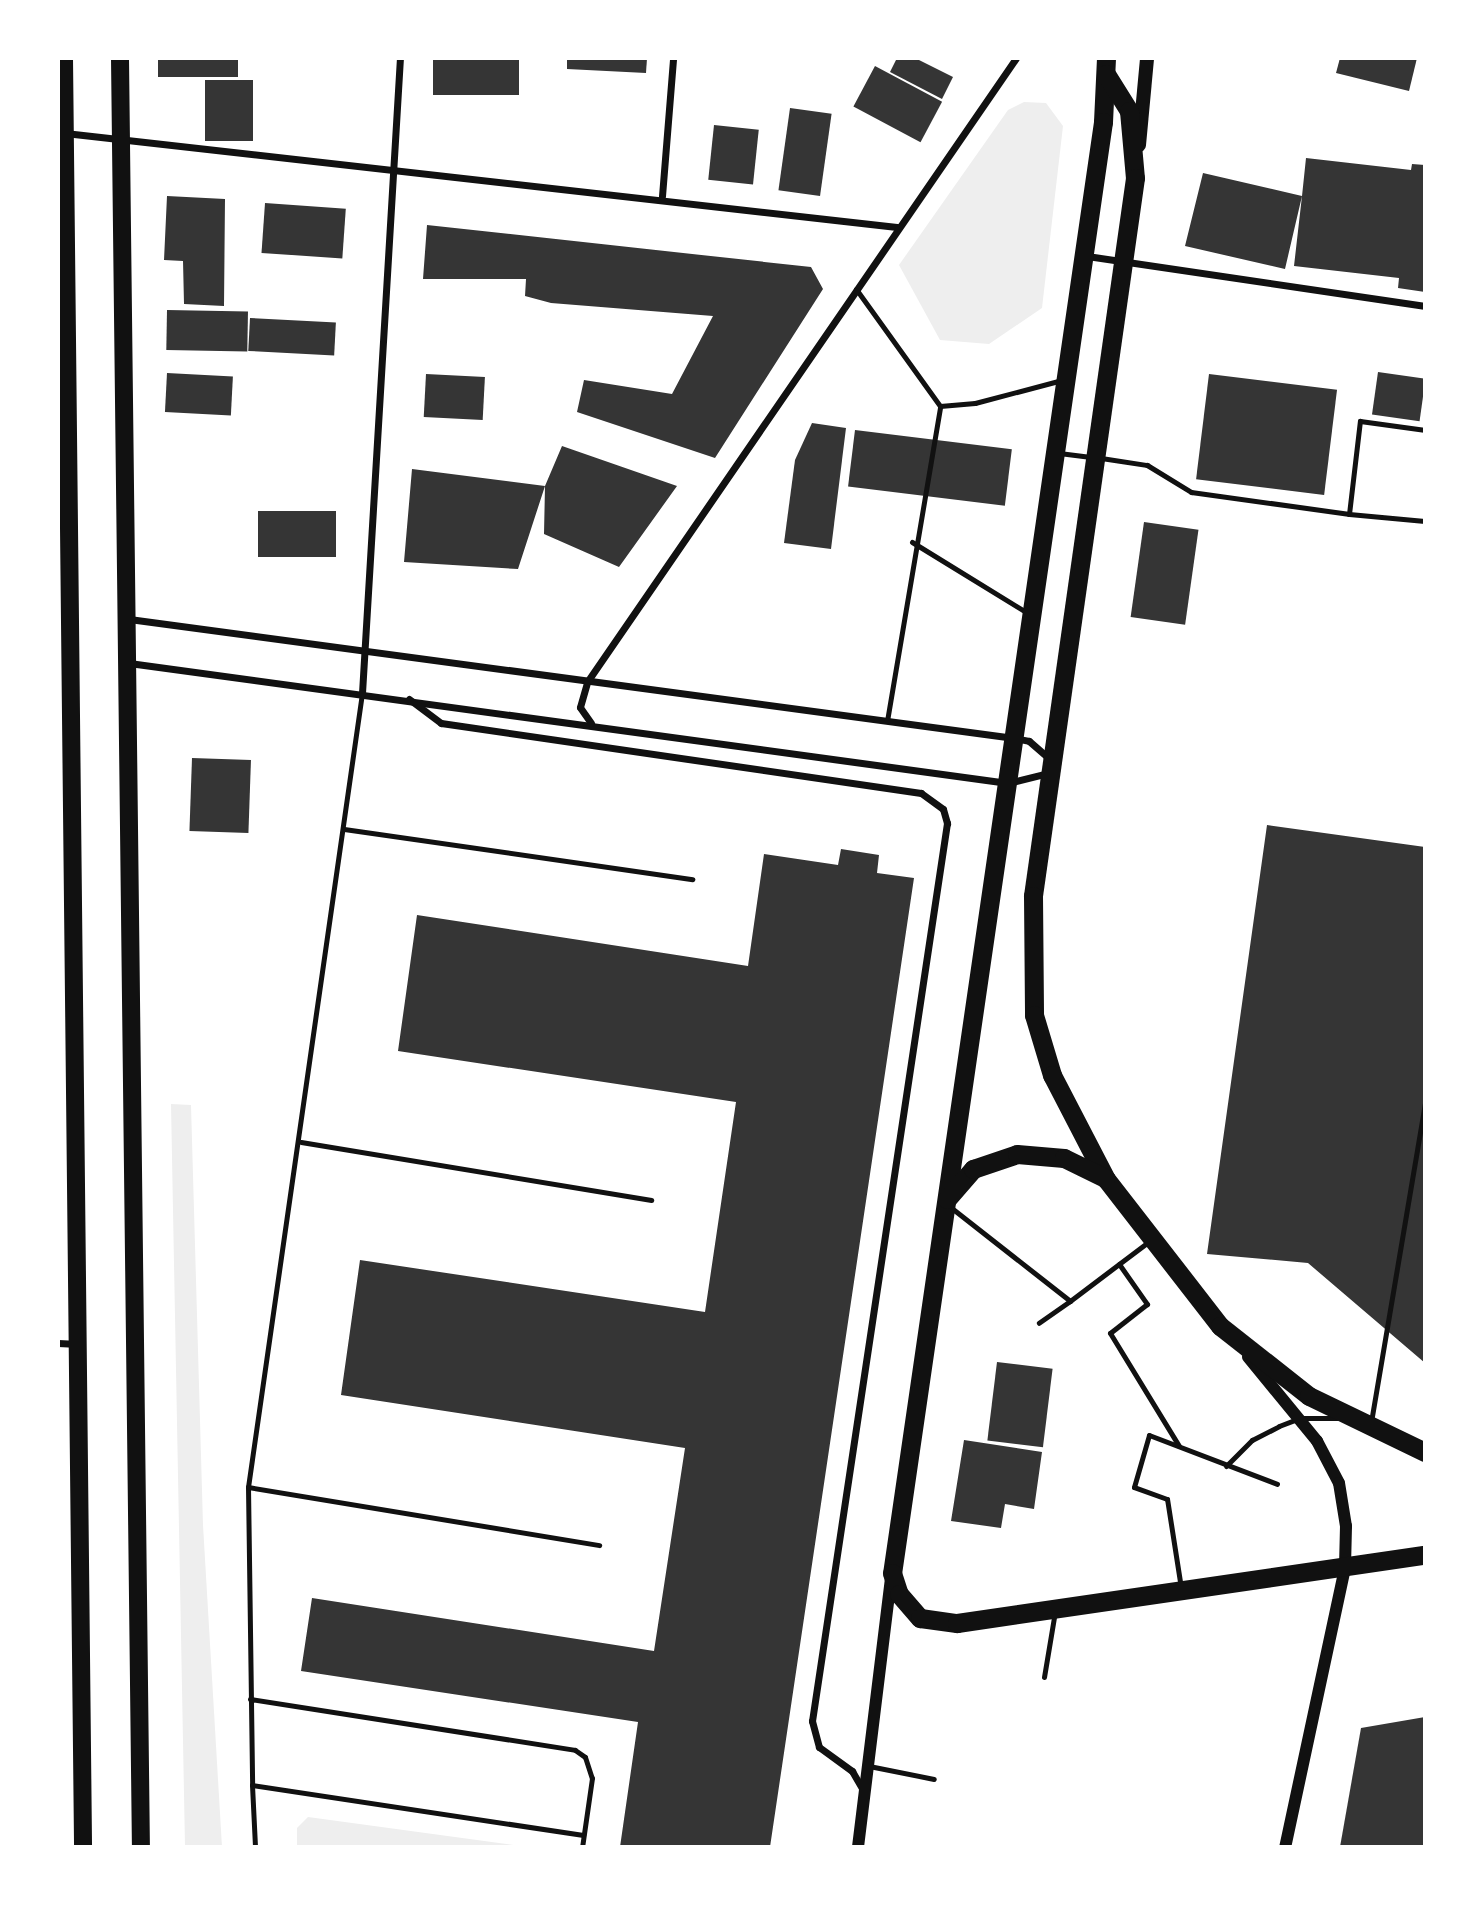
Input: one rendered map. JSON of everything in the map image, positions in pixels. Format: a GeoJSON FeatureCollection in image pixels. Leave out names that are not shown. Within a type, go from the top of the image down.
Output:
{"type":"FeatureCollection","features":[{"type":"Feature","properties":{"kind":"highway"},"geometry":{"type":"LineString","coordinates":[[1107,63],[1129,111],[1135,178],[1033,896],[1034,1015],[1052,1074],[1106,1179],[1151,1241],[1239,1347],[1349,1418],[1425,1452]]}},
{"type":"Feature","properties":{"kind":"highway"},"geometry":{"type":"LineString","coordinates":[[1107,63],[1084,256],[1056,453],[892,1573],[910,1609],[935,1622],[1055,1610],[1425,1555]]}},
{"type":"Feature","properties":{"kind":"highway"},"geometry":{"type":"LineString","coordinates":[[945,1202],[973,1169],[1017,1154],[1064,1158],[1106,1179]]}},
{"type":"Feature","properties":{"kind":"main road"},"geometry":{"type":"LineString","coordinates":[[64,58],[62,133],[80,1344],[83,1847]]}},
{"type":"Feature","properties":{"kind":"main road"},"geometry":{"type":"LineString","coordinates":[[120,58],[125,663],[141,1847]]}},
{"type":"Feature","properties":{"kind":"main road"},"geometry":{"type":"LineString","coordinates":[[1135,178],[1147,58]]}},
{"type":"Feature","properties":{"kind":"street"},"geometry":{"type":"LineString","coordinates":[[362,693],[400,58]]}},
{"type":"Feature","properties":{"kind":"street"},"geometry":{"type":"LineString","coordinates":[[662,197],[673,58]]}},
{"type":"Feature","properties":{"kind":"street"},"geometry":{"type":"LineString","coordinates":[[591,723],[580,707],[587,682],[854,287],[1016,58]]}},
{"type":"Feature","properties":{"kind":"street"},"geometry":{"type":"LineString","coordinates":[[62,133],[121,137],[662,197],[897,227]]}},
{"type":"Feature","properties":{"kind":"street"},"geometry":{"type":"LineString","coordinates":[[1084,256],[1425,306]]}},
{"type":"Feature","properties":{"kind":"street"},"geometry":{"type":"LineString","coordinates":[[125,663],[591,723],[1008,783],[1050,766],[1029,741],[1014,738],[126,619]]}},
{"type":"Feature","properties":{"kind":"street"},"geometry":{"type":"LineString","coordinates":[[409,699],[441,723],[921,793],[943,809],[945,837],[812,1721],[819,1747],[852,1771],[865,1798]]}},
{"type":"Feature","properties":{"kind":"street"},"geometry":{"type":"LineString","coordinates":[[58,1343],[80,1344]]}},
{"type":"Feature","properties":{"kind":"street"},"geometry":{"type":"LineString","coordinates":[[1239,1347],[1300,1418],[1339,1483],[1345,1568],[1284,1847]]}},
{"type":"Feature","properties":{"kind":"street"},"geometry":{"type":"LineString","coordinates":[[858,1847],[892,1573]]}},
{"type":"Feature","properties":{"kind":"lane"},"geometry":{"type":"LineString","coordinates":[[854,287],[940,406],[912,542],[887,721]]}},
{"type":"Feature","properties":{"kind":"lane"},"geometry":{"type":"LineString","coordinates":[[940,406],[975,404],[1065,379]]}},
{"type":"Feature","properties":{"kind":"lane"},"geometry":{"type":"LineString","coordinates":[[1349,514],[1360,421],[1425,430]]}},
{"type":"Feature","properties":{"kind":"lane"},"geometry":{"type":"LineString","coordinates":[[1056,453],[1147,465],[1191,492],[1349,514],[1425,521]]}},
{"type":"Feature","properties":{"kind":"lane"},"geometry":{"type":"LineString","coordinates":[[912,542],[1032,615]]}},
{"type":"Feature","properties":{"kind":"lane"},"geometry":{"type":"LineString","coordinates":[[255,1847],[247,1487],[301,1142],[362,693]]}},
{"type":"Feature","properties":{"kind":"lane"},"geometry":{"type":"LineString","coordinates":[[344,829],[692,879]]}},
{"type":"Feature","properties":{"kind":"lane"},"geometry":{"type":"LineString","coordinates":[[1370,1429],[1425,1102]]}},
{"type":"Feature","properties":{"kind":"lane"},"geometry":{"type":"LineString","coordinates":[[301,1142],[651,1200]]}},
{"type":"Feature","properties":{"kind":"lane"},"geometry":{"type":"LineString","coordinates":[[945,1202],[1070,1301]]}},
{"type":"Feature","properties":{"kind":"lane"},"geometry":{"type":"LineString","coordinates":[[1039,1323],[1151,1241]]}},
{"type":"Feature","properties":{"kind":"lane"},"geometry":{"type":"LineString","coordinates":[[1119,1264],[1147,1304],[1110,1333],[1179,1446]]}},
{"type":"Feature","properties":{"kind":"lane"},"geometry":{"type":"LineString","coordinates":[[1226,1466],[1252,1440],[1300,1418],[1349,1418]]}},
{"type":"Feature","properties":{"kind":"lane"},"geometry":{"type":"LineString","coordinates":[[1181,1590],[1167,1499],[1135,1487],[1149,1435],[1277,1485]]}},
{"type":"Feature","properties":{"kind":"lane"},"geometry":{"type":"LineString","coordinates":[[247,1487],[599,1545]]}},
{"type":"Feature","properties":{"kind":"lane"},"geometry":{"type":"LineString","coordinates":[[1044,1677],[1055,1610]]}},
{"type":"Feature","properties":{"kind":"lane"},"geometry":{"type":"LineString","coordinates":[[250,1699],[575,1750],[585,1757],[592,1779],[582,1847]]}},
{"type":"Feature","properties":{"kind":"lane"},"geometry":{"type":"LineString","coordinates":[[869,1766],[934,1779]]}},
{"type":"Feature","properties":{"kind":"lane"},"geometry":{"type":"LineString","coordinates":[[252,1786],[583,1835]]}},
{"type":"Feature","properties":{"kind":"shaded area"},"geometry":{"type":"Polygon","coordinates":[[[1024,102],[1046,103],[1063,126],[1042,308],[989,344],[940,340],[899,265],[1008,110],[1024,102]]]}},
{"type":"Feature","properties":{"kind":"shaded area"},"geometry":{"type":"Polygon","coordinates":[[[171,1104],[191,1105],[203,1525],[222,1847],[185,1847],[171,1104]]]}},
{"type":"Feature","properties":{"kind":"shaded area"},"geometry":{"type":"Polygon","coordinates":[[[308,1817],[528,1847],[297,1847],[297,1828],[308,1817]]]}},
{"type":"Feature","properties":{"kind":"building"},"geometry":{"type":"Polygon","coordinates":[[[158,58],[238,58],[238,77],[158,77],[158,58]]]}},
{"type":"Feature","properties":{"kind":"building"},"geometry":{"type":"Polygon","coordinates":[[[433,58],[519,58],[519,95],[433,95],[433,58]]]}},
{"type":"Feature","properties":{"kind":"building"},"geometry":{"type":"Polygon","coordinates":[[[567,58],[647,58],[646,73],[567,69],[567,58]]]}},
{"type":"Feature","properties":{"kind":"building"},"geometry":{"type":"Polygon","coordinates":[[[897,58],[915,58],[953,77],[942,99],[890,72],[897,58]]]}},
{"type":"Feature","properties":{"kind":"building"},"geometry":{"type":"Polygon","coordinates":[[[1340,58],[1417,58],[1409,91],[1336,73],[1340,58]]]}},
{"type":"Feature","properties":{"kind":"building"},"geometry":{"type":"Polygon","coordinates":[[[875,66],[942,102],[921,142],[853,107],[875,66]]]}},
{"type":"Feature","properties":{"kind":"building"},"geometry":{"type":"Polygon","coordinates":[[[205,80],[253,80],[253,141],[205,141],[205,80]]]}},
{"type":"Feature","properties":{"kind":"building"},"geometry":{"type":"Polygon","coordinates":[[[790,108],[832,114],[820,196],[778,190],[790,108]]]}},
{"type":"Feature","properties":{"kind":"building"},"geometry":{"type":"Polygon","coordinates":[[[714,125],[759,130],[753,184],[708,180],[714,125]]]}},
{"type":"Feature","properties":{"kind":"building"},"geometry":{"type":"Polygon","coordinates":[[[1306,158],[1411,170],[1412,164],[1425,165],[1425,292],[1398,288],[1399,278],[1294,266],[1306,158]]]}},
{"type":"Feature","properties":{"kind":"building"},"geometry":{"type":"Polygon","coordinates":[[[1203,173],[1302,196],[1285,269],[1185,246],[1203,173]]]}},
{"type":"Feature","properties":{"kind":"building"},"geometry":{"type":"Polygon","coordinates":[[[167,196],[225,199],[224,306],[184,304],[183,261],[164,260],[167,196]]]}},
{"type":"Feature","properties":{"kind":"building"},"geometry":{"type":"Polygon","coordinates":[[[265,203],[346,209],[342,259],[262,253],[265,203]]]}},
{"type":"Feature","properties":{"kind":"building"},"geometry":{"type":"Polygon","coordinates":[[[427,225],[811,267],[823,289],[715,458],[577,412],[584,380],[672,394],[713,316],[551,303],[525,296],[526,279],[423,279],[427,225]]]}},
{"type":"Feature","properties":{"kind":"building"},"geometry":{"type":"Polygon","coordinates":[[[167,310],[248,311],[247,351],[166,350],[167,310]]]}},
{"type":"Feature","properties":{"kind":"building"},"geometry":{"type":"Polygon","coordinates":[[[250,318],[336,323],[334,355],[248,351],[250,318]]]}},
{"type":"Feature","properties":{"kind":"building"},"geometry":{"type":"Polygon","coordinates":[[[1378,372],[1425,379],[1420,421],[1372,415],[1378,372]]]}},
{"type":"Feature","properties":{"kind":"building"},"geometry":{"type":"Polygon","coordinates":[[[167,373],[233,376],[231,415],[165,412],[167,373]]]}},
{"type":"Feature","properties":{"kind":"building"},"geometry":{"type":"Polygon","coordinates":[[[426,374],[485,377],[483,420],[424,417],[426,374]]]}},
{"type":"Feature","properties":{"kind":"building"},"geometry":{"type":"Polygon","coordinates":[[[1209,374],[1337,390],[1324,495],[1196,479],[1209,374]]]}},
{"type":"Feature","properties":{"kind":"building"},"geometry":{"type":"Polygon","coordinates":[[[812,423],[846,428],[831,549],[784,543],[795,460],[812,423]]]}},
{"type":"Feature","properties":{"kind":"building"},"geometry":{"type":"Polygon","coordinates":[[[855,430],[1012,449],[1005,506],[848,487],[855,430]]]}},
{"type":"Feature","properties":{"kind":"building"},"geometry":{"type":"Polygon","coordinates":[[[562,446],[677,486],[619,567],[544,534],[545,486],[562,446]]]}},
{"type":"Feature","properties":{"kind":"building"},"geometry":{"type":"Polygon","coordinates":[[[412,469],[545,486],[518,569],[404,562],[412,469]]]}},
{"type":"Feature","properties":{"kind":"building"},"geometry":{"type":"Polygon","coordinates":[[[258,511],[336,511],[336,557],[258,557],[258,511]]]}},
{"type":"Feature","properties":{"kind":"building"},"geometry":{"type":"Polygon","coordinates":[[[1144,522],[1198,530],[1185,625],[1131,617],[1144,522]]]}},
{"type":"Feature","properties":{"kind":"building"},"geometry":{"type":"Polygon","coordinates":[[[192,758],[251,760],[248,833],[189,831],[192,758]]]}},
{"type":"Feature","properties":{"kind":"building"},"geometry":{"type":"Polygon","coordinates":[[[1267,825],[1425,847],[1425,1363],[1308,1263],[1207,1254],[1267,825]]]}},
{"type":"Feature","properties":{"kind":"building"},"geometry":{"type":"Polygon","coordinates":[[[841,849],[879,855],[877,873],[914,878],[770,1847],[620,1847],[638,1722],[301,1671],[312,1598],[654,1651],[685,1448],[341,1395],[360,1260],[705,1312],[736,1102],[398,1051],[417,915],[748,966],[764,854],[838,865],[841,849]]]}},
{"type":"Feature","properties":{"kind":"building"},"geometry":{"type":"Polygon","coordinates":[[[997,1362],[1053,1369],[1043,1447],[987,1440],[997,1362]]]}},
{"type":"Feature","properties":{"kind":"building"},"geometry":{"type":"Polygon","coordinates":[[[964,1440],[1042,1452],[1034,1509],[1005,1504],[1001,1528],[951,1521],[964,1440]]]}},
{"type":"Feature","properties":{"kind":"building"},"geometry":{"type":"Polygon","coordinates":[[[1425,1717],[1425,1847],[1340,1847],[1361,1728],[1425,1717]]]}}]}
